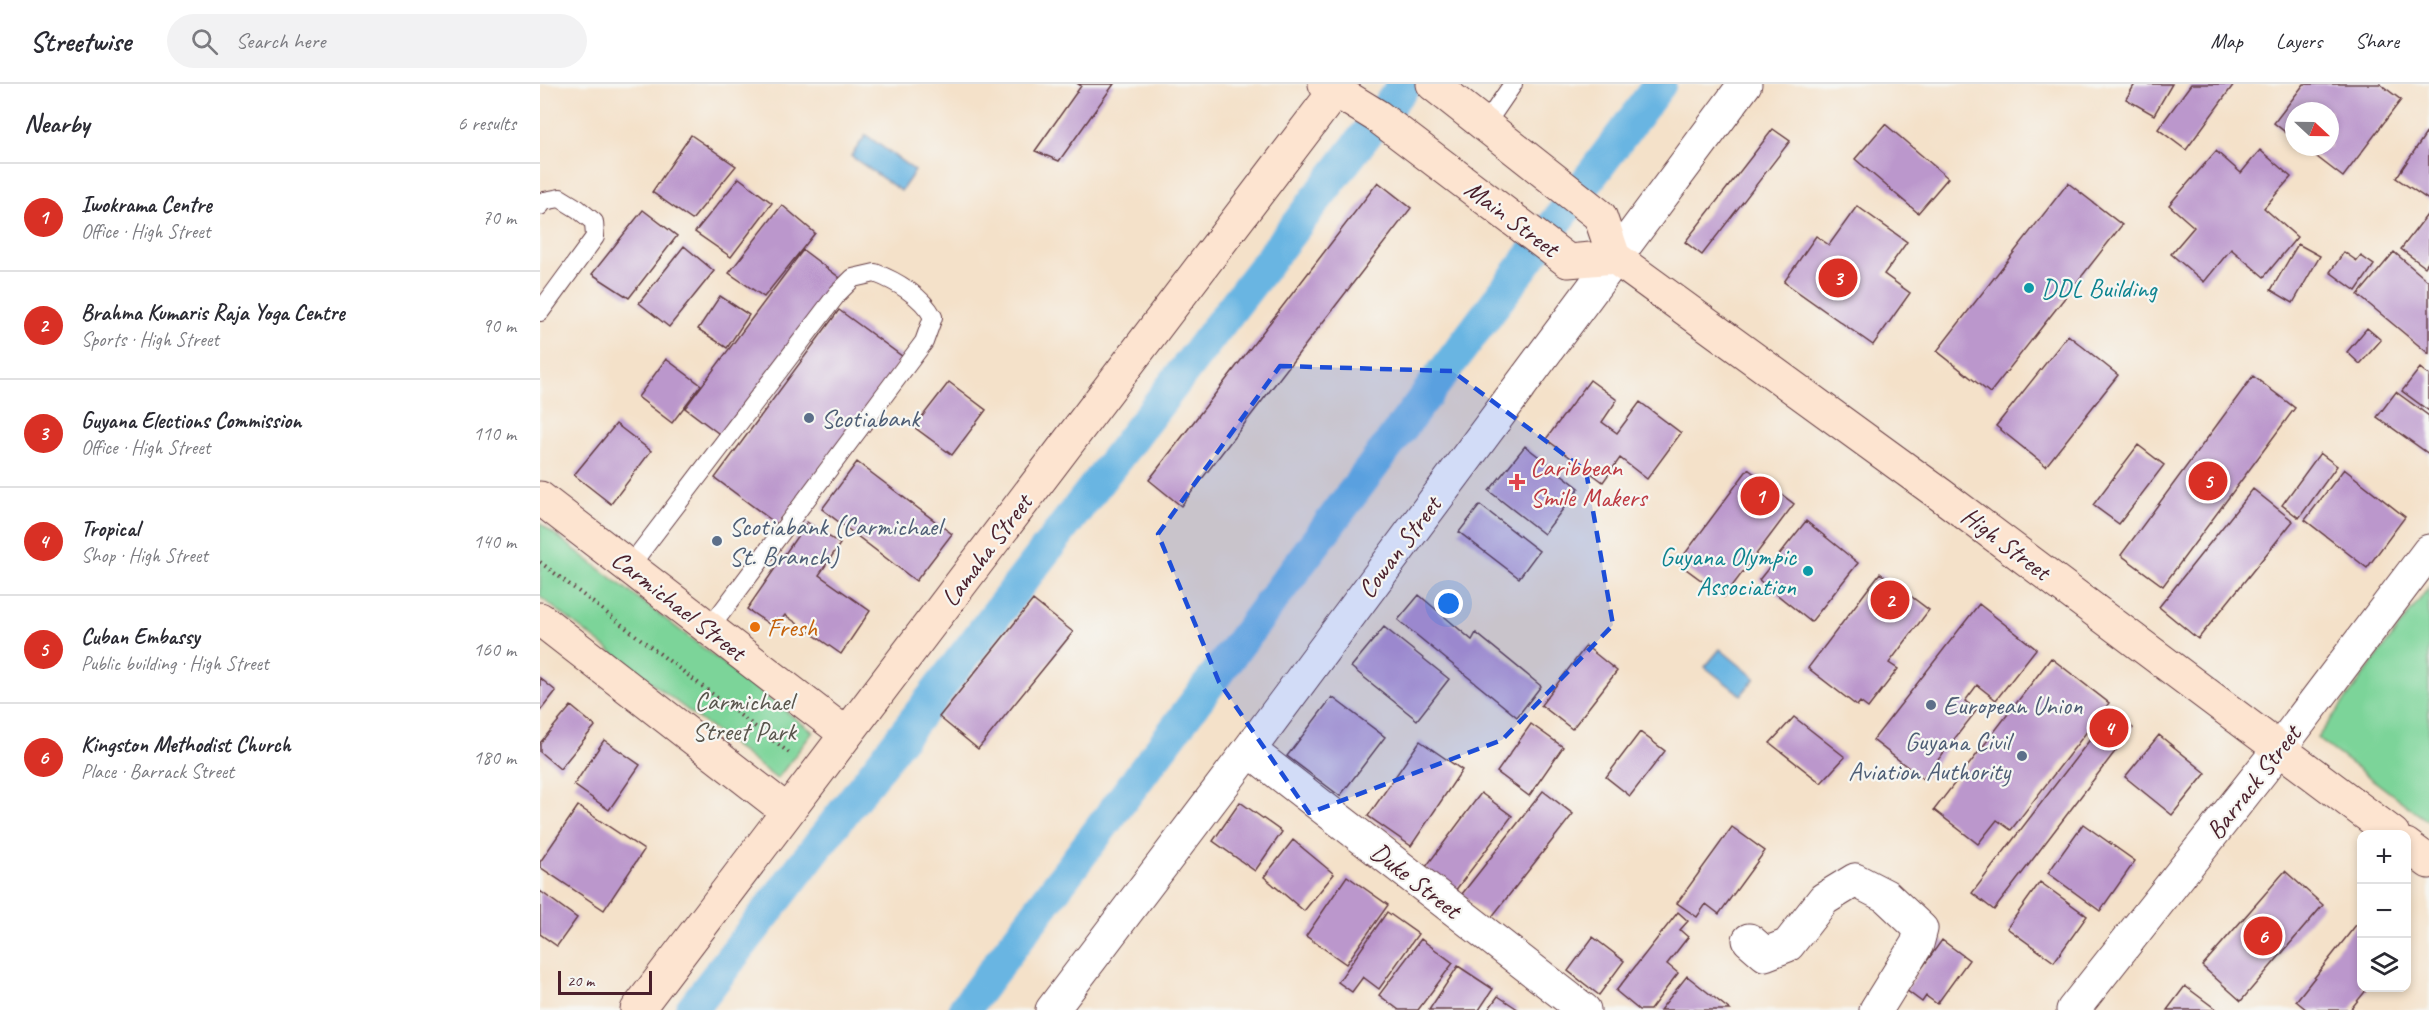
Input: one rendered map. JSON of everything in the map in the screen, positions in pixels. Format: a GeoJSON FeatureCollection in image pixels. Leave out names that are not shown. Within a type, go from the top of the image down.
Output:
{"type":"FeatureCollection","features":[{"type":"Feature","properties":{"kind":"street"},"geometry":{"type":"LineString","coordinates":[[1432,84],[1600,216],[1614,257]]}},
{"type":"Feature","properties":{"kind":"street","name":"Cowan Street"},"geometry":{"type":"LineString","coordinates":[[1052,1010],[1249,750],[1745,84]]}},
{"type":"Feature","properties":{"kind":"street","name":"Main Street"},"geometry":{"type":"LineString","coordinates":[[1333,86],[1377,116],[1568,261],[1614,257]]}},
{"type":"Feature","properties":{"kind":"street","name":"Lamaha Street"},"geometry":{"type":"LineString","coordinates":[[637,1010],[1333,86]]}},
{"type":"Feature","properties":{"kind":"street","name":"High Street"},"geometry":{"type":"LineString","coordinates":[[1614,257],[1941,495],[2388,830]]}},
{"type":"Feature","properties":{"kind":"street","name":"Carmichael Street"},"geometry":{"type":"LineString","coordinates":[[540,498],[846,734]]}},
{"type":"Feature","properties":{"kind":"street","name":"Barrack Street"},"geometry":{"type":"LineString","coordinates":[[2073,1010],[2280,748],[2429,551]]}},
{"type":"Feature","properties":{"kind":"street"},"geometry":{"type":"LineString","coordinates":[[540,619],[787,811]]}},
{"type":"Feature","properties":{"kind":"street","name":"Duke Street"},"geometry":{"type":"LineString","coordinates":[[1249,750],[1584,1010]]}},
{"type":"Feature","properties":{"kind":"street"},"geometry":{"type":"LineString","coordinates":[[2411,849],[2429,862]]}},
{"type":"Feature","properties":{"kind":"street"},"geometry":{"type":"LineString","coordinates":[[1749,940],[1765,954],[1788,945],[1824,899],[1855,880],[1886,896],[1922,929],[1917,944],[1876,1010]]}},
{"type":"Feature","properties":{"kind":"lane"},"geometry":{"type":"LineString","coordinates":[[1485,125],[1513,84]]}},
{"type":"Feature","properties":{"kind":"lane"},"geometry":{"type":"LineString","coordinates":[[540,206],[544,201],[560,198],[594,222],[595,237],[540,312]]}},
{"type":"Feature","properties":{"kind":"lane"},"geometry":{"type":"LineString","coordinates":[[629,567],[838,293],[853,278],[874,273],[909,291],[929,310],[933,317],[924,342],[709,629]]}},
{"type":"Feature","properties":{"kind":"path"},"geometry":{"type":"LineString","coordinates":[[540,561],[816,773]]}},
{"type":"Feature","properties":{"kind":"highlighted area"},"geometry":{"type":"Polygon","coordinates":[[[1280,366],[1452,371],[1586,471],[1613,625],[1502,740],[1309,813],[1219,682],[1158,534],[1280,366]]]}},
{"type":"Feature","properties":{"kind":"green space","name":"Carmichael Street Park"},"geometry":{"type":"Polygon","coordinates":[[[540,523],[813,732],[777,779],[540,597],[540,523]]]}},
{"type":"Feature","properties":{"kind":"green space"},"geometry":{"type":"Polygon","coordinates":[[[2429,587],[2429,822],[2317,738],[2429,587]]]}},
{"type":"Feature","properties":{"kind":"water"},"geometry":{"type":"Polygon","coordinates":[[[866,135],[915,171],[901,191],[851,156],[866,135]]]}},
{"type":"Feature","properties":{"kind":"water"},"geometry":{"type":"Polygon","coordinates":[[[1720,649],[1755,678],[1741,695],[1705,667],[1720,649]]]}},
{"type":"Feature","properties":{"kind":"building"},"geometry":{"type":"Polygon","coordinates":[[[1078,84],[1114,84],[1059,161],[1035,151],[1081,86],[1078,84]]]}},
{"type":"Feature","properties":{"kind":"building"},"geometry":{"type":"Polygon","coordinates":[[[2135,84],[2172,84],[2154,115],[2126,99],[2135,84]]]}},
{"type":"Feature","properties":{"kind":"building"},"geometry":{"type":"Polygon","coordinates":[[[2191,84],[2234,84],[2186,150],[2158,129],[2191,84]]]}},
{"type":"Feature","properties":{"kind":"building"},"geometry":{"type":"Polygon","coordinates":[[[2304,84],[2380,84],[2401,100],[2343,177],[2316,156],[2339,156],[2339,102],[2290,102],[2304,84]]]}},
{"type":"Feature","properties":{"kind":"building"},"geometry":{"type":"Polygon","coordinates":[[[2285,109],[2285,132],[2274,123],[2285,109]]]}},
{"type":"Feature","properties":{"kind":"building"},"geometry":{"type":"Polygon","coordinates":[[[1885,124],[1948,178],[1918,213],[1855,159],[1885,124]]]}},
{"type":"Feature","properties":{"kind":"building"},"geometry":{"type":"Polygon","coordinates":[[[1773,129],[1790,141],[1702,255],[1685,242],[1773,129]]]}},
{"type":"Feature","properties":{"kind":"building"},"geometry":{"type":"Polygon","coordinates":[[[2429,129],[2429,200],[2396,178],[2429,129]]]}},
{"type":"Feature","properties":{"kind":"building"},"geometry":{"type":"Polygon","coordinates":[[[691,135],[736,166],[692,220],[652,192],[691,135]]]}},
{"type":"Feature","properties":{"kind":"building"},"geometry":{"type":"Polygon","coordinates":[[[2260,150],[2291,177],[2264,208],[2297,237],[2264,277],[2231,249],[2204,282],[2171,254],[2194,227],[2169,205],[2216,151],[2241,173],[2260,150]]]}},
{"type":"Feature","properties":{"kind":"building"},"geometry":{"type":"Polygon","coordinates":[[[739,178],[772,203],[731,257],[695,232],[739,178]]]}},
{"type":"Feature","properties":{"kind":"building"},"geometry":{"type":"Polygon","coordinates":[[[1378,182],[1411,208],[1181,506],[1149,480],[1378,182]]]}},
{"type":"Feature","properties":{"kind":"building","name":"DDL Building"},"geometry":{"type":"Polygon","coordinates":[[[2068,183],[2122,225],[1990,393],[1937,351],[2068,183]]]}},
{"type":"Feature","properties":{"kind":"building"},"geometry":{"type":"Polygon","coordinates":[[[782,205],[815,233],[764,297],[729,273],[782,205]]]}},
{"type":"Feature","properties":{"kind":"building"},"geometry":{"type":"Polygon","coordinates":[[[1857,206],[1907,242],[1884,274],[1910,293],[1873,345],[1784,282],[1816,236],[1829,245],[1857,206]]]}},
{"type":"Feature","properties":{"kind":"building"},"geometry":{"type":"Polygon","coordinates":[[[643,210],[677,236],[629,298],[592,274],[643,210]]]}},
{"type":"Feature","properties":{"kind":"building"},"geometry":{"type":"Polygon","coordinates":[[[2427,215],[2429,217],[2429,261],[2425,267],[2401,249],[2427,215]]]}},
{"type":"Feature","properties":{"kind":"building"},"geometry":{"type":"Polygon","coordinates":[[[2298,244],[2320,256],[2293,303],[2271,290],[2298,244]]]}},
{"type":"Feature","properties":{"kind":"building"},"geometry":{"type":"Polygon","coordinates":[[[684,246],[714,271],[669,327],[639,303],[684,246]]]}},
{"type":"Feature","properties":{"kind":"building"},"geometry":{"type":"Polygon","coordinates":[[[803,250],[840,278],[722,436],[685,408],[803,250]]]}},
{"type":"Feature","properties":{"kind":"building"},"geometry":{"type":"Polygon","coordinates":[[[2344,252],[2357,261],[2361,256],[2374,265],[2356,291],[2330,272],[2344,252]]]}},
{"type":"Feature","properties":{"kind":"building"},"geometry":{"type":"Polygon","coordinates":[[[2394,252],[2429,282],[2429,354],[2358,295],[2394,252]]]}},
{"type":"Feature","properties":{"kind":"building"},"geometry":{"type":"Polygon","coordinates":[[[720,296],[749,315],[727,348],[698,329],[720,296]]]}},
{"type":"Feature","properties":{"kind":"building","name":"Scotiabank"},"geometry":{"type":"Polygon","coordinates":[[[839,310],[903,357],[778,525],[715,478],[839,310]]]}},
{"type":"Feature","properties":{"kind":"building"},"geometry":{"type":"Polygon","coordinates":[[[2367,328],[2381,340],[2360,364],[2347,352],[2367,328]]]}},
{"type":"Feature","properties":{"kind":"building"},"geometry":{"type":"Polygon","coordinates":[[[2068,335],[2118,375],[2046,466],[1996,426],[2068,335]]]}},
{"type":"Feature","properties":{"kind":"building"},"geometry":{"type":"Polygon","coordinates":[[[666,359],[701,385],[672,423],[638,397],[666,359]]]}},
{"type":"Feature","properties":{"kind":"building"},"geometry":{"type":"Polygon","coordinates":[[[2420,368],[2429,375],[2429,411],[2402,391],[2420,368]]]}},
{"type":"Feature","properties":{"kind":"building"},"geometry":{"type":"Polygon","coordinates":[[[2253,376],[2295,408],[2163,586],[2121,555],[2253,376]]]}},
{"type":"Feature","properties":{"kind":"building"},"geometry":{"type":"Polygon","coordinates":[[[1590,380],[1617,400],[1602,422],[1617,433],[1640,402],[1681,433],[1647,479],[1620,458],[1603,482],[1546,439],[1590,380]]]}},
{"type":"Feature","properties":{"kind":"building"},"geometry":{"type":"Polygon","coordinates":[[[949,382],[986,410],[952,455],[914,427],[949,382]]]}},
{"type":"Feature","properties":{"kind":"building"},"geometry":{"type":"Polygon","coordinates":[[[2396,392],[2429,416],[2429,454],[2377,417],[2396,392]]]}},
{"type":"Feature","properties":{"kind":"building"},"geometry":{"type":"Polygon","coordinates":[[[616,424],[651,451],[611,504],[574,475],[616,424]]]}},
{"type":"Feature","properties":{"kind":"building"},"geometry":{"type":"Polygon","coordinates":[[[2138,445],[2164,465],[2119,524],[2093,505],[2138,445]]]}},
{"type":"Feature","properties":{"kind":"building"},"geometry":{"type":"Polygon","coordinates":[[[1525,446],[1579,488],[1544,534],[1489,491],[1525,446]]]}},
{"type":"Feature","properties":{"kind":"building"},"geometry":{"type":"Polygon","coordinates":[[[2320,453],[2337,466],[2299,518],[2282,505],[2320,453]]]}},
{"type":"Feature","properties":{"kind":"building"},"geometry":{"type":"Polygon","coordinates":[[[857,462],[952,534],[916,581],[822,509],[857,462]]]}},
{"type":"Feature","properties":{"kind":"building"},"geometry":{"type":"Polygon","coordinates":[[[1748,469],[1794,504],[1724,597],[1678,563],[1748,469]]]}},
{"type":"Feature","properties":{"kind":"building"},"geometry":{"type":"Polygon","coordinates":[[[2344,469],[2405,517],[2367,568],[2305,520],[2344,469]]]}},
{"type":"Feature","properties":{"kind":"building"},"geometry":{"type":"Polygon","coordinates":[[[2253,489],[2293,521],[2198,639],[2159,607],[2253,489]]]}},
{"type":"Feature","properties":{"kind":"building"},"geometry":{"type":"Polygon","coordinates":[[[1480,505],[1539,551],[1519,578],[1459,532],[1480,505]]]}},
{"type":"Feature","properties":{"kind":"building","name":"Guyana Olympic Association"},"geometry":{"type":"Polygon","coordinates":[[[1806,521],[1858,563],[1811,622],[1759,580],[1806,521]]]}},
{"type":"Feature","properties":{"kind":"building"},"geometry":{"type":"Polygon","coordinates":[[[807,522],[840,544],[819,575],[870,611],[841,654],[785,615],[775,628],[747,609],[807,522]]]}},
{"type":"Feature","properties":{"kind":"building"},"geometry":{"type":"Polygon","coordinates":[[[1880,573],[1929,610],[1889,663],[1898,669],[1868,708],[1860,702],[1857,706],[1808,668],[1880,573]]]}},
{"type":"Feature","properties":{"kind":"building"},"geometry":{"type":"Polygon","coordinates":[[[1419,595],[1472,640],[1476,633],[1541,686],[1517,717],[1398,620],[1419,595]]]}},
{"type":"Feature","properties":{"kind":"building"},"geometry":{"type":"Polygon","coordinates":[[[1033,600],[1073,632],[978,749],[939,717],[1033,600]]]}},
{"type":"Feature","properties":{"kind":"building"},"geometry":{"type":"Polygon","coordinates":[[[1979,604],[2036,649],[1996,700],[1977,685],[1965,701],[1977,710],[1923,779],[1873,740],[1979,604]]]}},
{"type":"Feature","properties":{"kind":"building"},"geometry":{"type":"Polygon","coordinates":[[[1384,627],[1449,679],[1417,720],[1351,667],[1384,627]]]}},
{"type":"Feature","properties":{"kind":"building"},"geometry":{"type":"Polygon","coordinates":[[[1586,646],[1617,671],[1572,729],[1541,705],[1586,646]]]}},
{"type":"Feature","properties":{"kind":"building","name":"Guyana Civil Aviation Authority"},"geometry":{"type":"Polygon","coordinates":[[[2051,658],[2109,703],[2011,830],[1997,820],[1978,844],[1934,810],[2051,658]]]}},
{"type":"Feature","properties":{"kind":"building"},"geometry":{"type":"Polygon","coordinates":[[[540,678],[556,691],[540,711],[540,678]]]}},
{"type":"Feature","properties":{"kind":"building"},"geometry":{"type":"Polygon","coordinates":[[[1332,697],[1385,737],[1340,796],[1287,756],[1332,697]]]}},
{"type":"Feature","properties":{"kind":"building"},"geometry":{"type":"Polygon","coordinates":[[[571,706],[595,726],[560,769],[540,752],[540,743],[571,706]]]}},
{"type":"Feature","properties":{"kind":"building"},"geometry":{"type":"Polygon","coordinates":[[[2112,711],[2133,728],[1994,910],[1972,893],[2112,711]]]}},
{"type":"Feature","properties":{"kind":"building"},"geometry":{"type":"Polygon","coordinates":[[[1794,717],[1845,757],[1821,783],[1770,743],[1794,717]]]}},
{"type":"Feature","properties":{"kind":"building"},"geometry":{"type":"Polygon","coordinates":[[[1531,724],[1563,747],[1529,796],[1497,772],[1531,724]]]}},
{"type":"Feature","properties":{"kind":"building"},"geometry":{"type":"Polygon","coordinates":[[[1640,732],[1665,751],[1630,796],[1606,777],[1640,732]]]}},
{"type":"Feature","properties":{"kind":"building"},"geometry":{"type":"Polygon","coordinates":[[[2159,735],[2206,773],[2172,815],[2125,777],[2159,735]]]}},
{"type":"Feature","properties":{"kind":"building"},"geometry":{"type":"Polygon","coordinates":[[[604,740],[640,765],[609,810],[574,785],[604,740]]]}},
{"type":"Feature","properties":{"kind":"building"},"geometry":{"type":"Polygon","coordinates":[[[1420,741],[1462,770],[1411,846],[1368,816],[1420,741]]]}},
{"type":"Feature","properties":{"kind":"building"},"geometry":{"type":"Polygon","coordinates":[[[1543,791],[1573,814],[1491,918],[1462,894],[1543,791]]]}},
{"type":"Feature","properties":{"kind":"building"},"geometry":{"type":"Polygon","coordinates":[[[1481,793],[1512,816],[1455,891],[1425,868],[1481,793]]]}},
{"type":"Feature","properties":{"kind":"building"},"geometry":{"type":"Polygon","coordinates":[[[1240,802],[1282,832],[1255,871],[1213,841],[1240,802]]]}},
{"type":"Feature","properties":{"kind":"building"},"geometry":{"type":"Polygon","coordinates":[[[578,806],[644,850],[604,910],[540,867],[540,862],[578,806]]]}},
{"type":"Feature","properties":{"kind":"building"},"geometry":{"type":"Polygon","coordinates":[[[2083,824],[2135,861],[2100,911],[2048,873],[2083,824]]]}},
{"type":"Feature","properties":{"kind":"building"},"geometry":{"type":"Polygon","coordinates":[[[1732,827],[1765,851],[1719,914],[1706,904],[1697,917],[1677,903],[1732,827]]]}},
{"type":"Feature","properties":{"kind":"building"},"geometry":{"type":"Polygon","coordinates":[[[1293,840],[1334,874],[1304,911],[1264,877],[1293,840]]]}},
{"type":"Feature","properties":{"kind":"building"},"geometry":{"type":"Polygon","coordinates":[[[2285,871],[2323,905],[2241,1001],[2202,966],[2285,871]]]}},
{"type":"Feature","properties":{"kind":"building"},"geometry":{"type":"Polygon","coordinates":[[[1347,876],[1388,905],[1346,964],[1306,936],[1347,876]]]}},
{"type":"Feature","properties":{"kind":"building"},"geometry":{"type":"Polygon","coordinates":[[[2040,882],[2087,916],[2054,962],[2007,928],[2040,882]]]}},
{"type":"Feature","properties":{"kind":"building"},"geometry":{"type":"Polygon","coordinates":[[[540,891],[577,918],[557,946],[540,934],[540,891]]]}},
{"type":"Feature","properties":{"kind":"building"},"geometry":{"type":"Polygon","coordinates":[[[1387,912],[1418,934],[1379,989],[1363,977],[1352,992],[1338,982],[1387,912]]]}},
{"type":"Feature","properties":{"kind":"building"},"geometry":{"type":"Polygon","coordinates":[[[1678,912],[1688,921],[1680,930],[1688,937],[1667,964],[1678,973],[1650,1010],[1639,1010],[1616,991],[1678,912]]]}},
{"type":"Feature","properties":{"kind":"building"},"geometry":{"type":"Polygon","coordinates":[[[2357,926],[2357,992],[2365,992],[2350,1010],[2307,1010],[2296,1001],[2357,926]]]}},
{"type":"Feature","properties":{"kind":"building"},"geometry":{"type":"Polygon","coordinates":[[[1593,937],[1624,961],[1599,995],[1568,971],[1593,937]]]}},
{"type":"Feature","properties":{"kind":"building"},"geometry":{"type":"Polygon","coordinates":[[[1421,939],[1453,963],[1418,1010],[1399,1010],[1379,995],[1421,939]]]}},
{"type":"Feature","properties":{"kind":"building"},"geometry":{"type":"Polygon","coordinates":[[[1942,940],[1969,960],[1937,1004],[1926,996],[1922,1002],[1906,990],[1942,940]]]}},
{"type":"Feature","properties":{"kind":"building"},"geometry":{"type":"Polygon","coordinates":[[[1458,966],[1493,989],[1479,1010],[1429,1010],[1458,966]]]}},
{"type":"Feature","properties":{"kind":"building"},"geometry":{"type":"Polygon","coordinates":[[[1687,976],[1730,1010],[1660,1010],[1687,976]]]}},
{"type":"Feature","properties":{"kind":"building"},"geometry":{"type":"Polygon","coordinates":[[[2185,986],[2217,1010],[2167,1010],[2185,986]]]}},
{"type":"Feature","properties":{"kind":"building"},"geometry":{"type":"Polygon","coordinates":[[[1498,996],[1519,1010],[1488,1010],[1498,996]]]}},
{"type":"Feature","properties":{"kind":"waterway"},"geometry":{"type":"LineString","coordinates":[[691,1010],[1405,84]]}},
{"type":"Feature","properties":{"kind":"waterway"},"geometry":{"type":"LineString","coordinates":[[964,1010],[1660,84]]}},
{"type":"Feature","properties":{"kind":"place","name":"Guyana Elections Commission"},"geometry":{"type":"Point","coordinates":[1838,278]}},
{"type":"Feature","properties":{"kind":"place","name":"DDL Building"},"geometry":{"type":"Point","coordinates":[2029,288]}},
{"type":"Feature","properties":{"kind":"place","name":"Scotiabank"},"geometry":{"type":"Point","coordinates":[809,418]}},
{"type":"Feature","properties":{"kind":"place","name":"Cuban Embassy"},"geometry":{"type":"Point","coordinates":[2208,481]}},
{"type":"Feature","properties":{"kind":"place","name":"Caribbean Smile Makers"},"geometry":{"type":"Point","coordinates":[1517,482]}},
{"type":"Feature","properties":{"kind":"place","name":"Iwokrama Centre"},"geometry":{"type":"Point","coordinates":[1760,496]}},
{"type":"Feature","properties":{"kind":"place","name":"Scotiabank (Carmichael St. Branch)"},"geometry":{"type":"Point","coordinates":[717,541]}},
{"type":"Feature","properties":{"kind":"place","name":"Guyana Olympic Association"},"geometry":{"type":"Point","coordinates":[1808,571]}},
{"type":"Feature","properties":{"kind":"place","name":"Brahma Kumaris Raja Yoga Centre"},"geometry":{"type":"Point","coordinates":[1890,600]}},
{"type":"Feature","properties":{"kind":"place","name":"Fresh"},"geometry":{"type":"Point","coordinates":[755,627]}},
{"type":"Feature","properties":{"kind":"place","name":"European Union"},"geometry":{"type":"Point","coordinates":[1931,705]}},
{"type":"Feature","properties":{"kind":"place","name":"Tropical"},"geometry":{"type":"Point","coordinates":[2109,728]}},
{"type":"Feature","properties":{"kind":"place","name":"Guyana Civil Aviation Authority"},"geometry":{"type":"Point","coordinates":[2022,756]}},
{"type":"Feature","properties":{"kind":"place","name":"Kingston Methodist Church"},"geometry":{"type":"Point","coordinates":[2263,936]}}]}
